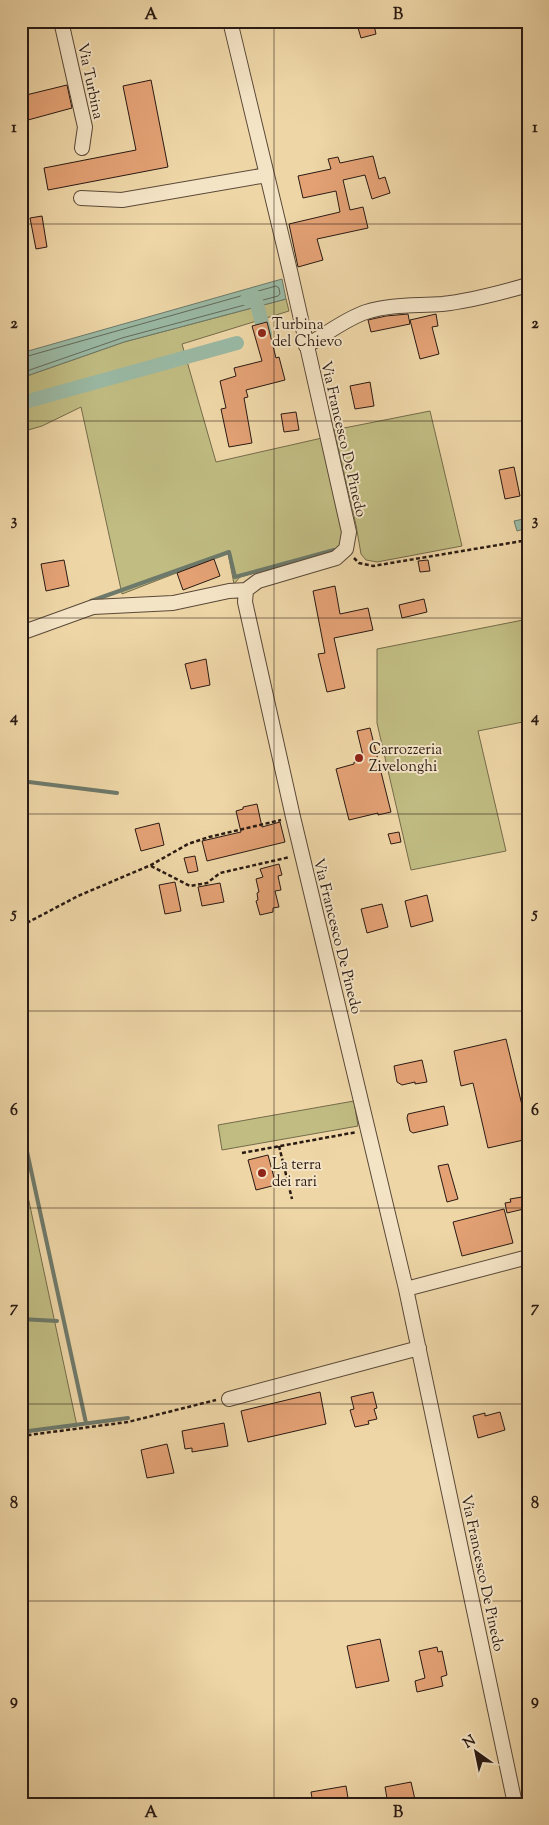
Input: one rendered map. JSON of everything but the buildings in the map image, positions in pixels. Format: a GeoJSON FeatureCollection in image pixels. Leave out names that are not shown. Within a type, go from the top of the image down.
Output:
{"type":"FeatureCollection","features":[{"type":"Feature","properties":{"kind":"street","name":"Via Turbina"},"geometry":{"type":"LineString","coordinates":[[61,21],[85,127],[82,148]]}},
{"type":"Feature","properties":{"kind":"street","name":"Via Francesco De Pinedo"},"geometry":{"type":"LineString","coordinates":[[230,21],[291,275],[349,532],[346,550]]}},
{"type":"Feature","properties":{"kind":"street"},"geometry":{"type":"LineString","coordinates":[[81,198],[122,200],[267,175]]}},
{"type":"Feature","properties":{"kind":"street","name":"Via Francesco De Pinedo"},"geometry":{"type":"LineString","coordinates":[[306,346],[364,313],[383,307],[407,304],[442,304],[488,296],[528,285]]}},
{"type":"Feature","properties":{"kind":"street"},"geometry":{"type":"LineString","coordinates":[[21,633],[94,607],[173,602],[228,591],[246,590],[258,581],[336,558],[346,550]]}},
{"type":"Feature","properties":{"kind":"street","name":"Via Francesco De Pinedo"},"geometry":{"type":"LineString","coordinates":[[246,590],[245,602],[293,817],[406,1289],[515,1804]]}},
{"type":"Feature","properties":{"kind":"street"},"geometry":{"type":"LineString","coordinates":[[406,1289],[528,1258]]}},
{"type":"Feature","properties":{"kind":"street"},"geometry":{"type":"LineString","coordinates":[[228,1399],[419,1348]]}},
{"type":"Feature","properties":{"kind":"path"},"geometry":{"type":"LineString","coordinates":[[346,550],[359,563],[373,566],[528,540]]}},
{"type":"Feature","properties":{"kind":"path"},"geometry":{"type":"LineString","coordinates":[[21,926],[78,896],[151,865],[188,844],[209,837],[293,817]]}},
{"type":"Feature","properties":{"kind":"path"},"geometry":{"type":"LineString","coordinates":[[151,865],[190,886],[207,883],[220,873],[302,854]]}},
{"type":"Feature","properties":{"kind":"path"},"geometry":{"type":"LineString","coordinates":[[242,1153],[368,1130]]}},
{"type":"Feature","properties":{"kind":"path"},"geometry":{"type":"LineString","coordinates":[[278,1146],[292,1198]]}},
{"type":"Feature","properties":{"kind":"path"},"geometry":{"type":"LineString","coordinates":[[21,1436],[128,1422],[211,1401],[228,1399]]}},
{"type":"Feature","properties":{"kind":"shaded area"},"geometry":{"type":"Polygon","coordinates":[[[286,299],[289,311],[182,344],[216,462],[322,438],[343,534],[340,546],[334,551],[240,577],[234,584],[228,553],[122,594],[81,407],[42,426],[21,432],[21,378],[124,342],[286,299]]]}},
{"type":"Feature","properties":{"kind":"shaded area"},"geometry":{"type":"Polygon","coordinates":[[[430,411],[462,546],[377,562],[366,560],[361,554],[334,430],[430,411]]]}},
{"type":"Feature","properties":{"kind":"shaded area"},"geometry":{"type":"Polygon","coordinates":[[[528,619],[528,721],[478,731],[506,851],[411,870],[377,723],[377,649],[528,619]]]}},
{"type":"Feature","properties":{"kind":"shaded area"},"geometry":{"type":"Polygon","coordinates":[[[354,1101],[358,1126],[222,1150],[218,1125],[354,1101]]]}},
{"type":"Feature","properties":{"kind":"shaded area"},"geometry":{"type":"Polygon","coordinates":[[[21,1164],[77,1426],[21,1433],[21,1164]]]}},
{"type":"Feature","properties":{"kind":"water"},"geometry":{"type":"Polygon","coordinates":[[[282,279],[286,299],[124,342],[21,378],[21,353],[282,279]]]}},
{"type":"Feature","properties":{"kind":"water"},"geometry":{"type":"Polygon","coordinates":[[[528,518],[528,528],[517,531],[514,521],[528,518]]]}},
{"type":"Feature","properties":{"kind":"waterway"},"geometry":{"type":"LineString","coordinates":[[247,299],[255,297],[265,334]]}},
{"type":"Feature","properties":{"kind":"waterway"},"geometry":{"type":"LineString","coordinates":[[21,403],[237,343]]}},
{"type":"Feature","properties":{"kind":"waterway"},"geometry":{"type":"LineString","coordinates":[[91,601],[229,552],[235,577],[334,550]]}},
{"type":"Feature","properties":{"kind":"waterway"},"geometry":{"type":"LineString","coordinates":[[21,781],[117,793]]}},
{"type":"Feature","properties":{"kind":"waterway"},"geometry":{"type":"LineString","coordinates":[[21,1124],[86,1423]]}},
{"type":"Feature","properties":{"kind":"waterway"},"geometry":{"type":"LineString","coordinates":[[21,1319],[57,1321]]}},
{"type":"Feature","properties":{"kind":"waterway"},"geometry":{"type":"LineString","coordinates":[[21,1432],[128,1418]]}},
{"type":"Feature","properties":{"kind":"place","name":"Turbina del Chievo"},"geometry":{"type":"Point","coordinates":[262,333]}},
{"type":"Feature","properties":{"kind":"place","name":"Carrozzeria Zivelonghi"},"geometry":{"type":"Point","coordinates":[359,758]}},
{"type":"Feature","properties":{"kind":"place","name":"La terra dei rari"},"geometry":{"type":"Point","coordinates":[262,1173]}}]}
